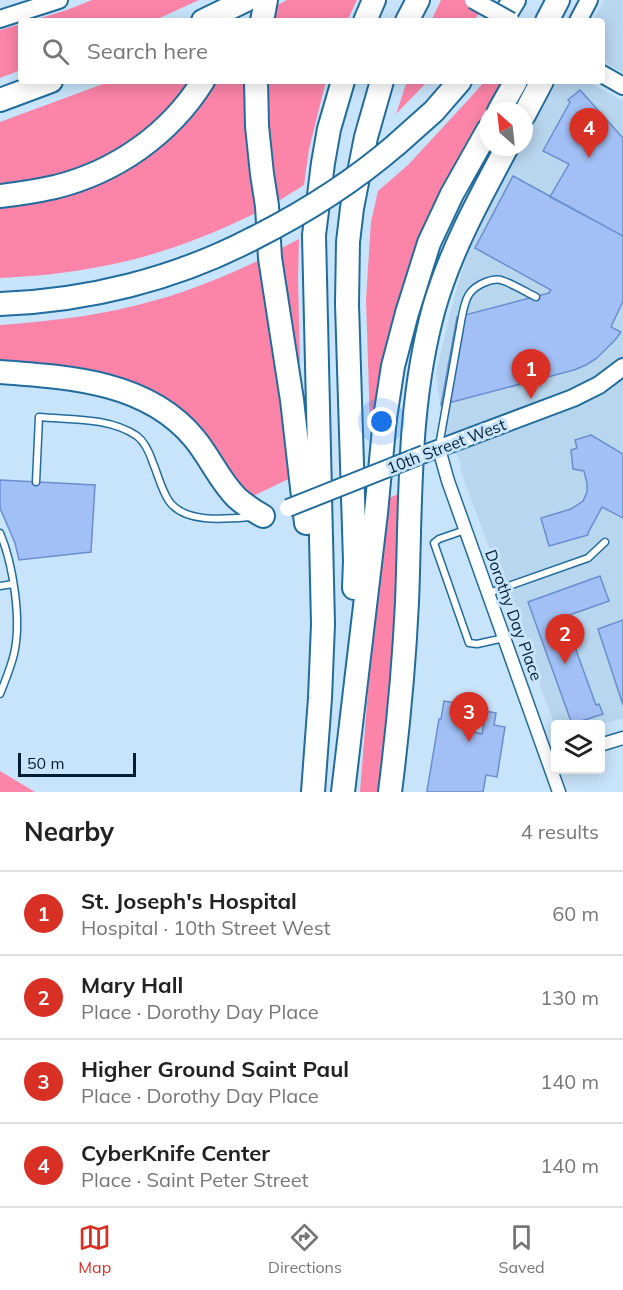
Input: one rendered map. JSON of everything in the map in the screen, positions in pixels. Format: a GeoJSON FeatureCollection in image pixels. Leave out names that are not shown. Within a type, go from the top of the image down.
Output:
{"type":"FeatureCollection","features":[{"type":"Feature","properties":{"kind":"highway"},"geometry":{"type":"LineString","coordinates":[[209,18],[247,0]]}},
{"type":"Feature","properties":{"kind":"highway"},"geometry":{"type":"LineString","coordinates":[[239,18],[247,0]]}},
{"type":"Feature","properties":{"kind":"highway"},"geometry":{"type":"LineString","coordinates":[[263,18],[266,0]]}},
{"type":"Feature","properties":{"kind":"highway"},"geometry":{"type":"LineString","coordinates":[[366,18],[375,0]]}},
{"type":"Feature","properties":{"kind":"highway"},"geometry":{"type":"LineString","coordinates":[[409,18],[418,0]]}},
{"type":"Feature","properties":{"kind":"highway"},"geometry":{"type":"LineString","coordinates":[[503,18],[514,0]]}},
{"type":"Feature","properties":{"kind":"highway"},"geometry":{"type":"LineString","coordinates":[[549,18],[558,0]]}},
{"type":"Feature","properties":{"kind":"highway"},"geometry":{"type":"LineString","coordinates":[[0,100],[43,84]]}},
{"type":"Feature","properties":{"kind":"highway"},"geometry":{"type":"LineString","coordinates":[[0,196],[55,187],[86,177],[119,161],[148,143],[162,131],[201,84]]}},
{"type":"Feature","properties":{"kind":"highway"},"geometry":{"type":"LineString","coordinates":[[256,84],[259,149],[267,206],[270,258],[292,400],[322,666]]}},
{"type":"Feature","properties":{"kind":"highway"},"geometry":{"type":"LineString","coordinates":[[313,792],[322,666],[322,552],[314,235],[329,129],[342,84]]}},
{"type":"Feature","properties":{"kind":"highway"},"geometry":{"type":"LineString","coordinates":[[349,734],[355,561],[347,304],[348,242],[366,137],[381,84]]}},
{"type":"Feature","properties":{"kind":"highway"},"geometry":{"type":"LineString","coordinates":[[1,304],[86,294],[148,280],[205,261],[252,239],[310,208],[356,177],[434,111],[457,84]]}},
{"type":"Feature","properties":{"kind":"highway"},"geometry":{"type":"LineString","coordinates":[[504,102],[514,84]]}},
{"type":"Feature","properties":{"kind":"highway"},"geometry":{"type":"LineString","coordinates":[[531,102],[540,84]]}},
{"type":"Feature","properties":{"kind":"highway"},"geometry":{"type":"LineString","coordinates":[[343,792],[385,418],[393,366],[410,301],[429,243],[452,194],[479,146]]}},
{"type":"Feature","properties":{"kind":"highway"},"geometry":{"type":"LineString","coordinates":[[390,792],[401,696],[407,600],[410,459],[418,382],[433,311],[448,267],[502,156]]}},
{"type":"Feature","properties":{"kind":"highway"},"geometry":{"type":"LineString","coordinates":[[0,372],[77,379],[116,388],[148,402],[174,418],[185,428],[238,499],[263,516]]}},
{"type":"Feature","properties":{"kind":"street"},"geometry":{"type":"LineString","coordinates":[[0,19],[59,0]]}},
{"type":"Feature","properties":{"kind":"street"},"geometry":{"type":"LineString","coordinates":[[473,0],[506,18]]}},
{"type":"Feature","properties":{"kind":"street"},"geometry":{"type":"LineString","coordinates":[[580,18],[589,0]]}},
{"type":"Feature","properties":{"kind":"street"},"geometry":{"type":"LineString","coordinates":[[605,76],[623,86]]}},
{"type":"Feature","properties":{"kind":"street","name":"10th Street West"},"geometry":{"type":"LineString","coordinates":[[263,516],[573,398],[599,385],[623,367]]}},
{"type":"Feature","properties":{"kind":"street","name":"Dorothy Day Place"},"geometry":{"type":"LineString","coordinates":[[431,452],[448,481],[551,757]]}},
{"type":"Feature","properties":{"kind":"street"},"geometry":{"type":"LineString","coordinates":[[605,743],[623,738]]}},
{"type":"Feature","properties":{"kind":"street","name":"Dorothy Day Place"},"geometry":{"type":"LineString","coordinates":[[556,774],[560,792]]}},
{"type":"Feature","properties":{"kind":"lane"},"geometry":{"type":"LineString","coordinates":[[431,452],[465,303],[470,292],[491,280],[501,280],[536,297]]}},
{"type":"Feature","properties":{"kind":"lane"},"geometry":{"type":"LineString","coordinates":[[36,482],[39,417],[93,422],[116,426],[139,437],[149,452],[169,502],[180,512],[191,516],[226,519],[263,516]]}},
{"type":"Feature","properties":{"kind":"lane"},"geometry":{"type":"LineString","coordinates":[[466,530],[439,539],[434,543],[469,643],[477,644],[505,638]]}},
{"type":"Feature","properties":{"kind":"lane"},"geometry":{"type":"LineString","coordinates":[[0,533],[7,549],[17,627],[14,652],[0,694]]}},
{"type":"Feature","properties":{"kind":"lane"},"geometry":{"type":"LineString","coordinates":[[489,593],[588,558],[605,542]]}},
{"type":"Feature","properties":{"kind":"lane"},"geometry":{"type":"LineString","coordinates":[[0,586],[13,584]]}},
{"type":"Feature","properties":{"kind":"shaded area"},"geometry":{"type":"Polygon","coordinates":[[[92,0],[199,0],[160,18],[41,18],[92,0]]]}},
{"type":"Feature","properties":{"kind":"shaded area"},"geometry":{"type":"Polygon","coordinates":[[[287,0],[357,0],[348,18],[267,18],[268,10],[287,0]]]}},
{"type":"Feature","properties":{"kind":"shaded area"},"geometry":{"type":"Polygon","coordinates":[[[441,0],[487,0],[476,18],[432,18],[441,0]]]}},
{"type":"Feature","properties":{"kind":"shaded area"},"geometry":{"type":"Polygon","coordinates":[[[604,0],[623,0],[623,73],[605,62],[605,18],[595,18],[604,0]]]}},
{"type":"Feature","properties":{"kind":"shaded area"},"geometry":{"type":"Polygon","coordinates":[[[18,25],[18,71],[0,78],[0,30],[18,25]]]}},
{"type":"Feature","properties":{"kind":"shaded area"},"geometry":{"type":"Polygon","coordinates":[[[103,84],[187,84],[176,97],[180,99],[122,146],[90,164],[35,182],[0,187],[0,122],[103,84]]]}},
{"type":"Feature","properties":{"kind":"shaded area"},"geometry":{"type":"Polygon","coordinates":[[[207,84],[247,84],[260,211],[195,240],[127,261],[96,268],[0,278],[0,202],[88,181],[207,84]]]}},
{"type":"Feature","properties":{"kind":"shaded area"},"geometry":{"type":"Polygon","coordinates":[[[262,84],[325,84],[309,149],[304,185],[272,205],[262,84]]]}},
{"type":"Feature","properties":{"kind":"shaded area"},"geometry":{"type":"Polygon","coordinates":[[[406,84],[425,84],[396,114],[406,84]]]}},
{"type":"Feature","properties":{"kind":"shaded area"},"geometry":{"type":"Polygon","coordinates":[[[482,84],[506,84],[494,102],[479,102],[479,135],[449,190],[379,424],[370,423],[366,299],[371,222],[378,191],[408,165],[482,84]]]}},
{"type":"Feature","properties":{"kind":"shaded area"},"geometry":{"type":"Polygon","coordinates":[[[556,84],[592,84],[623,101],[623,718],[605,724],[605,720],[553,720],[461,472],[460,461],[443,426],[436,373],[450,313],[468,251],[515,156],[533,156],[533,125],[556,84]]]}},
{"type":"Feature","properties":{"kind":"shaded area"},"geometry":{"type":"Polygon","coordinates":[[[299,239],[300,362],[293,363],[276,251],[299,239]]]}},
{"type":"Feature","properties":{"kind":"shaded area"},"geometry":{"type":"Polygon","coordinates":[[[264,258],[297,475],[249,498],[174,412],[0,365],[0,325],[40,322],[118,310],[197,287],[264,258]]]}},
{"type":"Feature","properties":{"kind":"shaded area"},"geometry":{"type":"Polygon","coordinates":[[[398,494],[398,601],[381,792],[360,792],[383,501],[398,494]]]}},
{"type":"Feature","properties":{"kind":"shaded area"},"geometry":{"type":"Polygon","coordinates":[[[0,771],[35,792],[0,792],[0,771]]]}},
{"type":"Feature","properties":{"kind":"building"},"geometry":{"type":"Polygon","coordinates":[[[580,90],[623,138],[623,236],[550,197],[569,164],[543,151],[570,102],[568,100],[580,90]]]}},
{"type":"Feature","properties":{"kind":"building"},"geometry":{"type":"Polygon","coordinates":[[[513,176],[623,236],[623,301],[611,327],[621,332],[597,358],[574,370],[441,405],[457,317],[549,293],[551,290],[475,248],[513,176]]]}},
{"type":"Feature","properties":{"kind":"building"},"geometry":{"type":"Polygon","coordinates":[[[591,435],[623,454],[623,518],[602,507],[588,535],[549,546],[541,518],[571,509],[583,501],[587,492],[587,483],[584,471],[573,469],[571,450],[577,448],[575,440],[591,435]]]}},
{"type":"Feature","properties":{"kind":"building"},"geometry":{"type":"Polygon","coordinates":[[[0,480],[95,485],[91,552],[19,560],[15,543],[0,508],[0,480]]]}},
{"type":"Feature","properties":{"kind":"building"},"geometry":{"type":"Polygon","coordinates":[[[600,576],[609,601],[564,617],[596,705],[599,704],[603,714],[584,720],[571,720],[528,602],[600,576]]]}},
{"type":"Feature","properties":{"kind":"building"},"geometry":{"type":"Polygon","coordinates":[[[623,620],[623,705],[598,629],[623,620]]]}},
{"type":"Feature","properties":{"kind":"building"},"geometry":{"type":"Polygon","coordinates":[[[458,700],[475,703],[470,731],[482,734],[486,711],[496,713],[494,725],[505,727],[497,777],[486,775],[483,792],[428,792],[439,719],[441,719],[444,701],[457,703],[458,700]]]}},
{"type":"Feature","properties":{"kind":"place","name":"CyberKnife Center"},"geometry":{"type":"Point","coordinates":[589,158]}},
{"type":"Feature","properties":{"kind":"place","name":"St. Joseph's Hospital"},"geometry":{"type":"Point","coordinates":[531,399]}},
{"type":"Feature","properties":{"kind":"place","name":"Mary Hall"},"geometry":{"type":"Point","coordinates":[565,664]}},
{"type":"Feature","properties":{"kind":"place","name":"Higher Ground Saint Paul"},"geometry":{"type":"Point","coordinates":[469,742]}}]}
